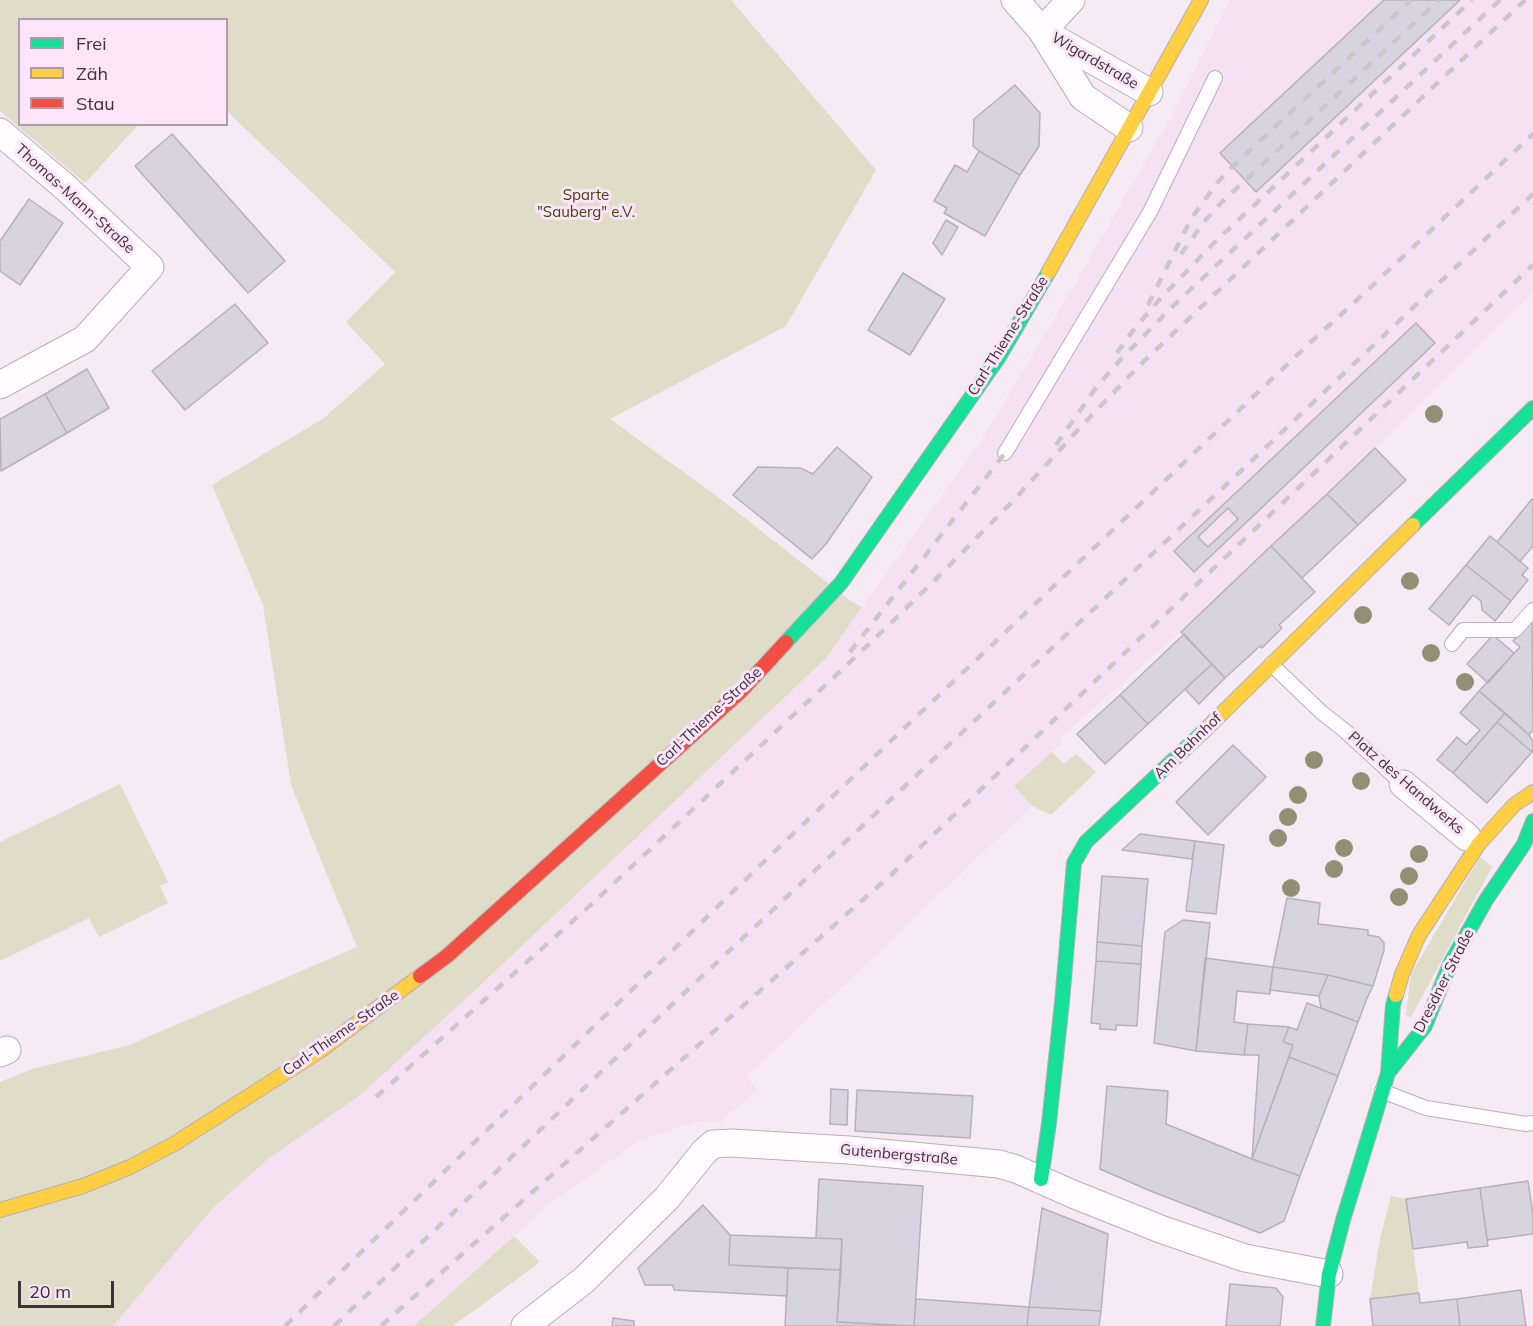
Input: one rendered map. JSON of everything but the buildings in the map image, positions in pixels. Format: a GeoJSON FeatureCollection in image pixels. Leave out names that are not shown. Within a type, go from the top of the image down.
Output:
{"type":"FeatureCollection","features":[{"type":"Feature","properties":{"kind":"street","name":"Wigardstraße"},"geometry":{"type":"LineString","coordinates":[[1015,0],[1042,31],[1083,97],[1129,128]]}},
{"type":"Feature","properties":{"kind":"street"},"geometry":{"type":"LineString","coordinates":[[1042,31],[1071,0]]}},
{"type":"Feature","properties":{"kind":"street","name":"Carl-Thieme-Straße"},"geometry":{"type":"LineString","coordinates":[[0,1210],[83,1186],[130,1167],[174,1144],[321,1050],[447,956],[741,691],[841,583],[999,357],[1201,0]]}},
{"type":"Feature","properties":{"kind":"street","name":"Wigardstraße"},"geometry":{"type":"LineString","coordinates":[[1042,31],[1149,92]]}},
{"type":"Feature","properties":{"kind":"street","name":"Thomas-Mann-Straße"},"geometry":{"type":"LineString","coordinates":[[0,132],[65,187],[150,267],[85,339],[0,385]]}},
{"type":"Feature","properties":{"kind":"street","name":"Am Bahnhof"},"geometry":{"type":"LineString","coordinates":[[1041,1179],[1062,1002],[1074,863],[1086,842],[1192,743],[1533,408]]}},
{"type":"Feature","properties":{"kind":"street","name":"Platz des Handwerks"},"geometry":{"type":"LineString","coordinates":[[1403,784],[1467,837]]}},
{"type":"Feature","properties":{"kind":"street","name":"Dresdner Straße"},"geometry":{"type":"LineString","coordinates":[[1388,1073],[1393,1005],[1402,974],[1419,935],[1478,845],[1514,806],[1533,792]]}},
{"type":"Feature","properties":{"kind":"street","name":"Dresdner Straße"},"geometry":{"type":"LineString","coordinates":[[1388,1073],[1425,1026],[1450,964],[1486,900],[1524,844],[1533,821]]}},
{"type":"Feature","properties":{"kind":"street"},"geometry":{"type":"LineString","coordinates":[[1323,1326],[1329,1274],[1388,1073]]}},
{"type":"Feature","properties":{"kind":"street","name":"Gutenbergstraße"},"geometry":{"type":"LineString","coordinates":[[525,1326],[584,1280],[667,1197],[693,1164],[713,1144],[849,1150],[999,1164],[1163,1230],[1245,1258],[1329,1274]]}},
{"type":"Feature","properties":{"kind":"lane"},"geometry":{"type":"LineString","coordinates":[[1005,453],[1149,212],[1215,78]]}},
{"type":"Feature","properties":{"kind":"lane"},"geometry":{"type":"LineString","coordinates":[[1452,644],[1463,630],[1515,630],[1533,610]]}},
{"type":"Feature","properties":{"kind":"lane","name":"Platz des Handwerks"},"geometry":{"type":"LineString","coordinates":[[1271,664],[1321,712],[1403,784]]}},
{"type":"Feature","properties":{"kind":"lane"},"geometry":{"type":"LineString","coordinates":[[1382,1091],[1426,1108],[1526,1124],[1533,1123]]}},
{"type":"Feature","properties":{"kind":"shaded area"},"geometry":{"type":"Polygon","coordinates":[[[1229,0],[1533,0],[1533,293],[1375,448],[1181,632],[1062,736],[1061,744],[1015,786],[1032,806],[747,1077],[757,1089],[722,1121],[691,1123],[637,1142],[549,1204],[414,1326],[113,1326],[213,1208],[269,1158],[471,994],[826,658],[985,435],[1170,119],[1229,0]]]}},
{"type":"Feature","properties":{"kind":"green space","name":"Sparte \"Sauberg\" e.V."},"geometry":{"type":"Polygon","coordinates":[[[0,0],[731,0],[876,170],[786,326],[610,419],[718,497],[849,600],[862,607],[826,658],[471,994],[359,1096],[269,1158],[213,1208],[113,1326],[0,1326],[0,1082],[32,1069],[129,1045],[357,947],[291,784],[263,605],[212,485],[324,418],[385,364],[346,322],[395,272],[228,112],[228,18],[18,18],[18,126],[137,126],[85,183],[0,111],[0,0]]]}},
{"type":"Feature","properties":{"kind":"green space"},"geometry":{"type":"Polygon","coordinates":[[[1052,752],[1064,764],[1076,754],[1096,772],[1051,815],[1032,806],[1014,786],[1052,752]]]}},
{"type":"Feature","properties":{"kind":"green space"},"geometry":{"type":"Polygon","coordinates":[[[120,784],[168,882],[160,886],[168,903],[99,937],[89,918],[0,961],[0,842],[120,784]]]}},
{"type":"Feature","properties":{"kind":"green space"},"geometry":{"type":"Polygon","coordinates":[[[1480,857],[1492,867],[1411,1017],[1406,1015],[1411,974],[1480,857]]]}},
{"type":"Feature","properties":{"kind":"green space"},"geometry":{"type":"Polygon","coordinates":[[[1391,1196],[1406,1199],[1419,1293],[1370,1299],[1380,1239],[1391,1196]]]}},
{"type":"Feature","properties":{"kind":"green space"},"geometry":{"type":"Polygon","coordinates":[[[514,1236],[539,1261],[536,1265],[453,1326],[414,1326],[514,1236]]]}},
{"type":"Feature","properties":{"kind":"railway"},"geometry":{"type":"LineString","coordinates":[[1148,305],[1191,219],[1217,183],[1411,0]]}},
{"type":"Feature","properties":{"kind":"railway"},"geometry":{"type":"LineString","coordinates":[[1181,254],[1222,202],[1439,0]]}},
{"type":"Feature","properties":{"kind":"railway"},"geometry":{"type":"LineString","coordinates":[[1117,353],[1160,299],[1215,242],[1472,0]]}},
{"type":"Feature","properties":{"kind":"railway"},"geometry":{"type":"LineString","coordinates":[[1056,445],[1095,389],[1174,305],[1500,0]]}},
{"type":"Feature","properties":{"kind":"railway"},"geometry":{"type":"LineString","coordinates":[[376,1097],[594,902],[866,647],[1013,501],[1141,364],[1525,0]]}},
{"type":"Feature","properties":{"kind":"railway"},"geometry":{"type":"LineString","coordinates":[[285,1326],[775,851],[1533,134]]}},
{"type":"Feature","properties":{"kind":"railway"},"geometry":{"type":"LineString","coordinates":[[334,1326],[1533,194]]}},
{"type":"Feature","properties":{"kind":"railway"},"geometry":{"type":"LineString","coordinates":[[381,1326],[892,874],[1533,265]]}},
{"type":"Feature","properties":{"kind":"railway"},"geometry":{"type":"LineString","coordinates":[[850,652],[1005,453]]}},
{"type":"Feature","properties":{"kind":"traffic: fast"},"geometry":{"type":"LineString","coordinates":[[786,642],[841,583],[999,357],[1048,273]]}},
{"type":"Feature","properties":{"kind":"traffic: fast"},"geometry":{"type":"LineString","coordinates":[[1413,525],[1533,408]]}},
{"type":"Feature","properties":{"kind":"traffic: fast"},"geometry":{"type":"LineString","coordinates":[[1041,1179],[1062,1002],[1074,863],[1086,842],[1203,732]]}},
{"type":"Feature","properties":{"kind":"traffic: fast"},"geometry":{"type":"LineString","coordinates":[[1388,1073],[1425,1026],[1450,964],[1486,900],[1524,844],[1533,821]]}},
{"type":"Feature","properties":{"kind":"traffic: fast"},"geometry":{"type":"LineString","coordinates":[[1323,1326],[1329,1274],[1388,1073],[1393,1005],[1396,995]]}},
{"type":"Feature","properties":{"kind":"traffic: slow"},"geometry":{"type":"LineString","coordinates":[[1048,273],[1201,0]]}},
{"type":"Feature","properties":{"kind":"traffic: slow"},"geometry":{"type":"LineString","coordinates":[[1203,732],[1413,525]]}},
{"type":"Feature","properties":{"kind":"traffic: slow"},"geometry":{"type":"LineString","coordinates":[[1396,995],[1402,974],[1419,935],[1478,845],[1514,805],[1533,792]]}},
{"type":"Feature","properties":{"kind":"traffic: slow"},"geometry":{"type":"LineString","coordinates":[[0,1210],[83,1186],[130,1167],[174,1144],[321,1050],[420,976]]}},
{"type":"Feature","properties":{"kind":"traffic: jam"},"geometry":{"type":"LineString","coordinates":[[420,976],[447,956],[741,691],[786,642]]}}]}
